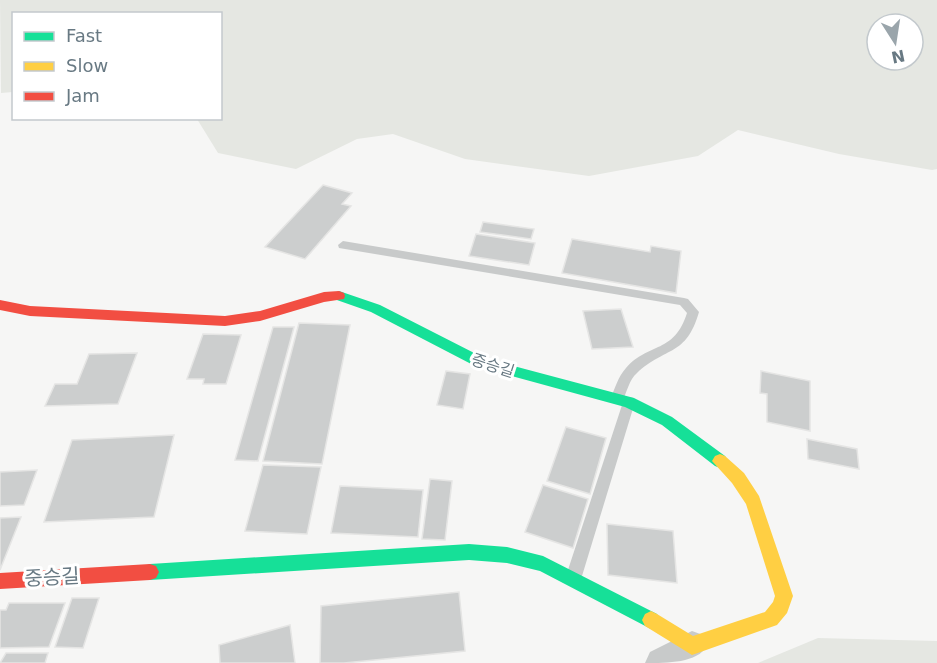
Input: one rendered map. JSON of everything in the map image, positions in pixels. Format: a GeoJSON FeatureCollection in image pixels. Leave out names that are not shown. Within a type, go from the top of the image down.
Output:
{"type":"FeatureCollection","features":[{"type":"Feature","properties":{"kind":"street","name":"중승길"},"geometry":{"type":"LineString","coordinates":[[0,305],[30,311],[225,321],[260,316],[324,297],[338,296],[361,302],[457,353],[480,362],[623,400],[683,432],[722,461],[738,478],[753,501],[784,596],[781,607],[771,619],[692,646],[662,663]]}},
{"type":"Feature","properties":{"kind":"street","name":"중승길"},"geometry":{"type":"LineString","coordinates":[[0,580],[469,552],[516,557],[543,564],[632,609],[692,646]]}},
{"type":"Feature","properties":{"kind":"lane"},"geometry":{"type":"LineString","coordinates":[[343,245],[684,303],[693,312],[681,339],[662,353],[633,368],[627,376],[623,400],[573,579]]}},
{"type":"Feature","properties":{"kind":"shaded area"},"geometry":{"type":"Polygon","coordinates":[[[0,0],[937,0],[937,169],[839,154],[738,130],[698,156],[589,176],[465,159],[393,134],[357,139],[296,169],[218,153],[198,120],[222,120],[222,12],[12,12],[12,92],[1,93],[0,0]]]}},
{"type":"Feature","properties":{"kind":"shaded area"},"geometry":{"type":"Polygon","coordinates":[[[818,638],[937,641],[937,663],[758,663],[818,638]]]}},
{"type":"Feature","properties":{"kind":"building"},"geometry":{"type":"Polygon","coordinates":[[[323,185],[352,193],[342,204],[351,206],[305,259],[265,247],[323,185]]]}},
{"type":"Feature","properties":{"kind":"building"},"geometry":{"type":"Polygon","coordinates":[[[483,222],[534,229],[531,239],[480,232],[483,222]]]}},
{"type":"Feature","properties":{"kind":"building"},"geometry":{"type":"Polygon","coordinates":[[[476,234],[535,243],[529,265],[469,256],[476,234]]]}},
{"type":"Feature","properties":{"kind":"building"},"geometry":{"type":"Polygon","coordinates":[[[572,239],[650,252],[651,246],[681,251],[676,293],[562,273],[572,239]]]}},
{"type":"Feature","properties":{"kind":"building"},"geometry":{"type":"Polygon","coordinates":[[[621,309],[633,347],[592,349],[583,311],[621,309]]]}},
{"type":"Feature","properties":{"kind":"building"},"geometry":{"type":"Polygon","coordinates":[[[299,323],[350,325],[322,464],[263,461],[299,323]]]}},
{"type":"Feature","properties":{"kind":"building"},"geometry":{"type":"Polygon","coordinates":[[[273,327],[294,327],[258,461],[235,460],[273,327]]]}},
{"type":"Feature","properties":{"kind":"building"},"geometry":{"type":"Polygon","coordinates":[[[203,334],[241,335],[226,384],[203,384],[204,379],[187,379],[203,334]]]}},
{"type":"Feature","properties":{"kind":"building"},"geometry":{"type":"Polygon","coordinates":[[[137,353],[118,404],[45,406],[55,384],[77,384],[89,354],[137,353]]]}},
{"type":"Feature","properties":{"kind":"building"},"geometry":{"type":"Polygon","coordinates":[[[446,371],[470,374],[463,409],[437,405],[446,371]]]}},
{"type":"Feature","properties":{"kind":"building"},"geometry":{"type":"Polygon","coordinates":[[[761,371],[810,381],[810,431],[767,422],[767,394],[760,393],[761,371]]]}},
{"type":"Feature","properties":{"kind":"building"},"geometry":{"type":"Polygon","coordinates":[[[566,427],[606,438],[590,494],[547,481],[566,427]]]}},
{"type":"Feature","properties":{"kind":"building"},"geometry":{"type":"Polygon","coordinates":[[[174,435],[154,517],[44,522],[72,440],[174,435]]]}},
{"type":"Feature","properties":{"kind":"building"},"geometry":{"type":"Polygon","coordinates":[[[807,439],[857,449],[859,469],[808,459],[807,439]]]}},
{"type":"Feature","properties":{"kind":"building"},"geometry":{"type":"Polygon","coordinates":[[[263,465],[321,467],[307,534],[245,531],[263,465]]]}},
{"type":"Feature","properties":{"kind":"building"},"geometry":{"type":"Polygon","coordinates":[[[37,470],[24,505],[0,506],[0,472],[37,470]]]}},
{"type":"Feature","properties":{"kind":"building"},"geometry":{"type":"Polygon","coordinates":[[[430,479],[452,481],[445,540],[422,539],[430,479]]]}},
{"type":"Feature","properties":{"kind":"building"},"geometry":{"type":"Polygon","coordinates":[[[543,485],[588,499],[573,548],[525,532],[543,485]]]}},
{"type":"Feature","properties":{"kind":"building"},"geometry":{"type":"Polygon","coordinates":[[[340,486],[423,490],[418,537],[331,533],[340,486]]]}},
{"type":"Feature","properties":{"kind":"building"},"geometry":{"type":"Polygon","coordinates":[[[21,517],[0,570],[0,518],[21,517]]]}},
{"type":"Feature","properties":{"kind":"building"},"geometry":{"type":"Polygon","coordinates":[[[607,524],[673,531],[677,583],[608,575],[607,524]]]}},
{"type":"Feature","properties":{"kind":"building"},"geometry":{"type":"Polygon","coordinates":[[[459,592],[465,651],[344,663],[320,663],[321,606],[459,592]]]}},
{"type":"Feature","properties":{"kind":"building"},"geometry":{"type":"Polygon","coordinates":[[[72,598],[99,598],[83,648],[55,647],[72,598]]]}},
{"type":"Feature","properties":{"kind":"building"},"geometry":{"type":"Polygon","coordinates":[[[9,603],[65,603],[49,647],[0,648],[0,610],[6,610],[9,603]]]}},
{"type":"Feature","properties":{"kind":"building"},"geometry":{"type":"Polygon","coordinates":[[[290,625],[295,663],[220,663],[219,645],[290,625]]]}},
{"type":"Feature","properties":{"kind":"building"},"geometry":{"type":"Polygon","coordinates":[[[6,653],[48,653],[45,663],[0,663],[6,653]]]}},
{"type":"Feature","properties":{"kind":"traffic: fast"},"geometry":{"type":"LineString","coordinates":[[339,296],[376,308],[480,362],[629,402],[667,421],[720,461]]}},
{"type":"Feature","properties":{"kind":"traffic: fast"},"geometry":{"type":"LineString","coordinates":[[150,572],[469,552],[507,555],[543,564],[651,620]]}},
{"type":"Feature","properties":{"kind":"traffic: slow"},"geometry":{"type":"LineString","coordinates":[[651,620],[692,646],[771,619],[781,607],[784,596],[753,501],[738,478],[720,461]]}},
{"type":"Feature","properties":{"kind":"traffic: jam"},"geometry":{"type":"LineString","coordinates":[[0,305],[30,311],[225,321],[260,316],[324,297],[339,296]]}},
{"type":"Feature","properties":{"kind":"traffic: jam"},"geometry":{"type":"LineString","coordinates":[[0,581],[150,572]]}}]}
